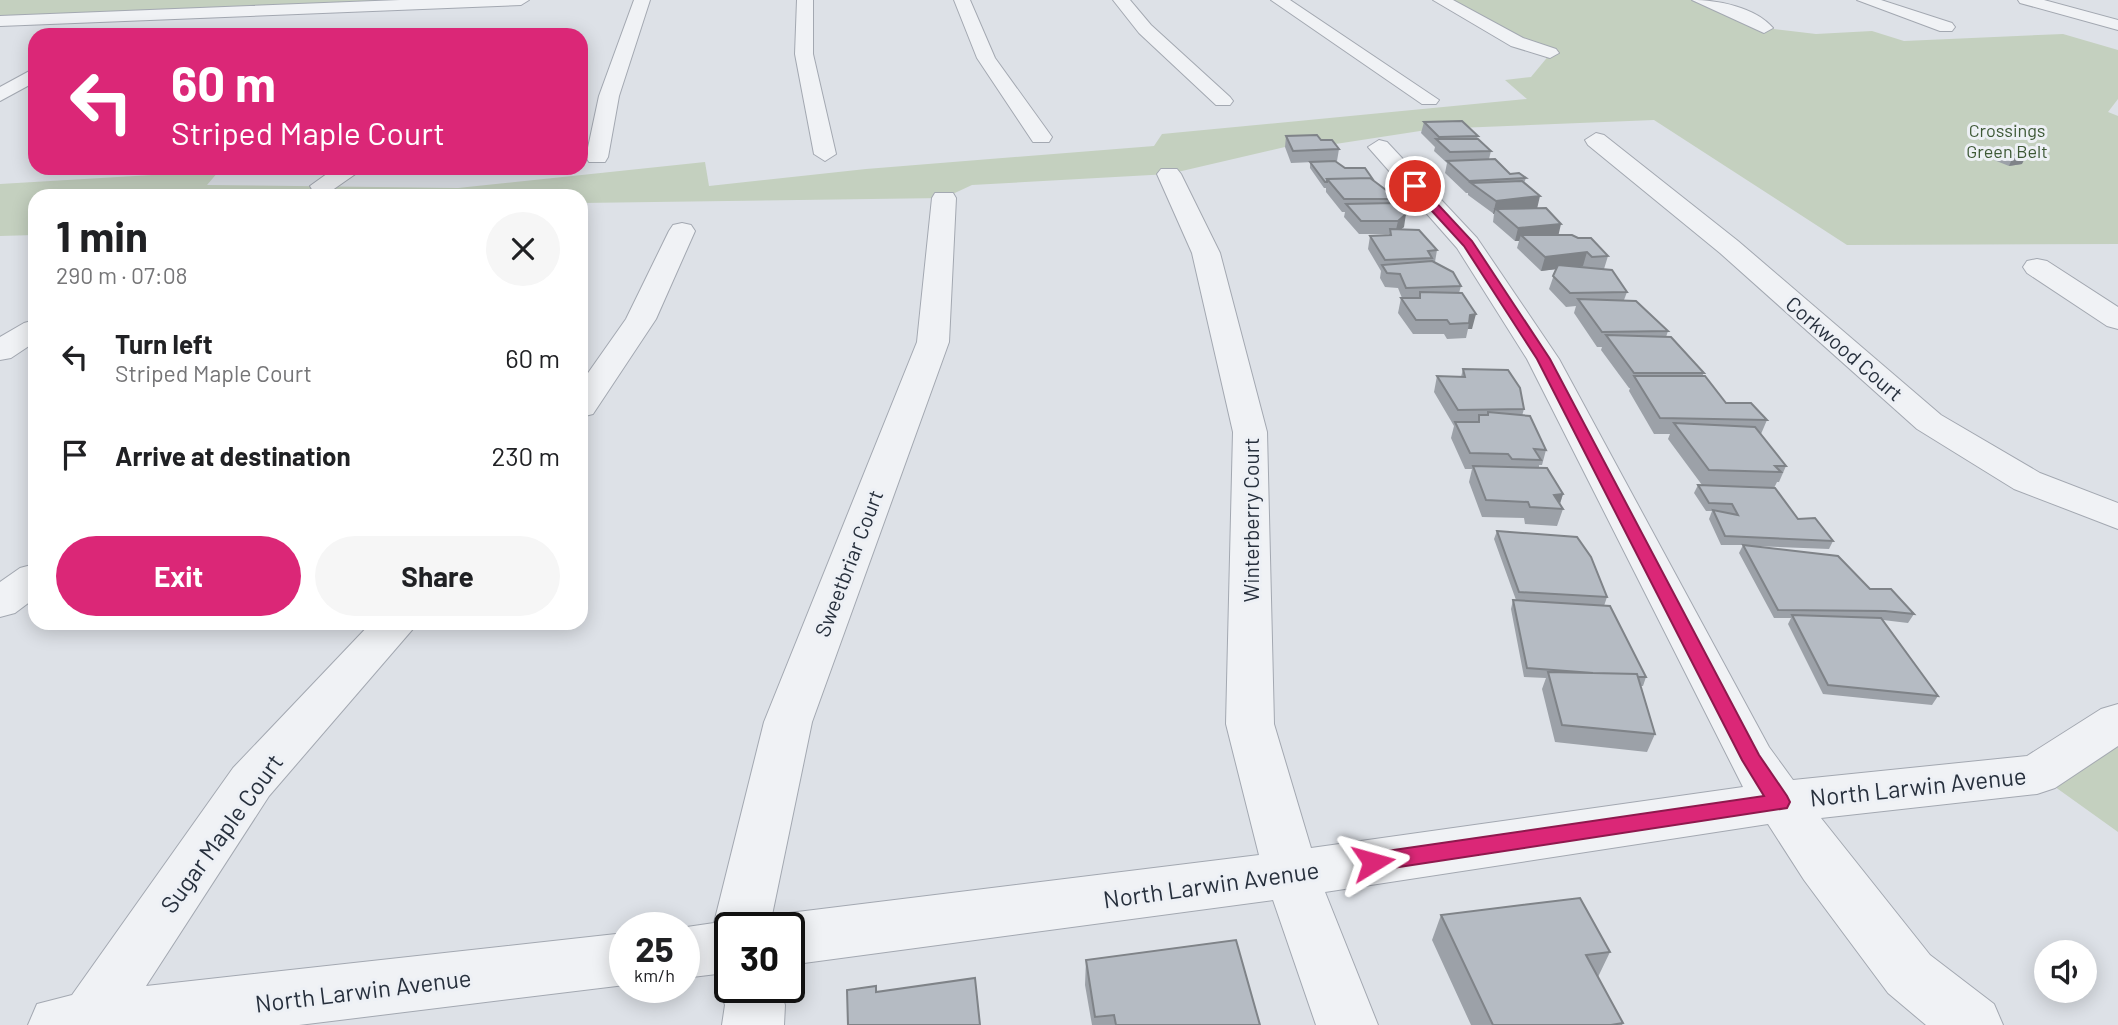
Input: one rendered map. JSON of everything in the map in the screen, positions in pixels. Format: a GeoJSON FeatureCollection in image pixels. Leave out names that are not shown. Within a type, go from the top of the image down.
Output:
{"type":"FeatureCollection","features":[{"type":"Feature","properties":{"kind":"street"},"geometry":{"type":"LineString","coordinates":[[0,21],[521,0]]}},
{"type":"Feature","properties":{"kind":"street"},"geometry":{"type":"LineString","coordinates":[[597,157],[609,96],[642,0]]}},
{"type":"Feature","properties":{"kind":"street"},"geometry":{"type":"LineString","coordinates":[[805,0],[804,54],[825,154]]}},
{"type":"Feature","properties":{"kind":"street"},"geometry":{"type":"LineString","coordinates":[[962,0],[986,58],[1041,137]]}},
{"type":"Feature","properties":{"kind":"street"},"geometry":{"type":"LineString","coordinates":[[1121,0],[1145,29],[1223,101]]}},
{"type":"Feature","properties":{"kind":"street"},"geometry":{"type":"LineString","coordinates":[[1279,0],[1429,100]]}},
{"type":"Feature","properties":{"kind":"street"},"geometry":{"type":"LineString","coordinates":[[1441,0],[1517,42],[1550,53]]}},
{"type":"Feature","properties":{"kind":"street"},"geometry":{"type":"LineString","coordinates":[[1700,0],[1754,20],[1765,28]]}},
{"type":"Feature","properties":{"kind":"street"},"geometry":{"type":"LineString","coordinates":[[1866,0],[1946,27]]}},
{"type":"Feature","properties":{"kind":"street"},"geometry":{"type":"LineString","coordinates":[[2026,0],[2118,25]]}},
{"type":"Feature","properties":{"kind":"street"},"geometry":{"type":"LineString","coordinates":[[472,18],[486,2]]}},
{"type":"Feature","properties":{"kind":"street"},"geometry":{"type":"LineString","coordinates":[[293,27],[314,10]]}},
{"type":"Feature","properties":{"kind":"street"},"geometry":{"type":"LineString","coordinates":[[117,28],[137,17]]}},
{"type":"Feature","properties":{"kind":"street"},"geometry":{"type":"LineString","coordinates":[[0,95],[28,78]]}},
{"type":"Feature","properties":{"kind":"street","name":"Corkwood Court"},"geometry":{"type":"LineString","coordinates":[[1596,140],[1729,247],[1928,422],[2027,481],[2118,517]]}},
{"type":"Feature","properties":{"kind":"street"},"geometry":{"type":"LineString","coordinates":[[1379,147],[1468,244],[1543,359],[1752,760],[1779,802],[1823,864],[1909,974],[1972,1025]]}},
{"type":"Feature","properties":{"kind":"street","name":"Winterberry Court"},"geometry":{"type":"LineString","coordinates":[[1169,174],[1206,253],[1251,432],[1250,724],[1292,874],[1347,1025]]}},
{"type":"Feature","properties":{"kind":"street"},"geometry":{"type":"LineString","coordinates":[[322,186],[340,175]]}},
{"type":"Feature","properties":{"kind":"street","name":"Sweetbriar Court"},"geometry":{"type":"LineString","coordinates":[[745,912],[788,722],[933,342],[944,198]]}},
{"type":"Feature","properties":{"kind":"street"},"geometry":{"type":"LineString","coordinates":[[588,397],[641,319],[682,231]]}},
{"type":"Feature","properties":{"kind":"street"},"geometry":{"type":"LineString","coordinates":[[2037,267],[2118,320]]}},
{"type":"Feature","properties":{"kind":"street"},"geometry":{"type":"LineString","coordinates":[[0,351],[28,333]]}},
{"type":"Feature","properties":{"kind":"street"},"geometry":{"type":"LineString","coordinates":[[0,603],[28,582]]}},
{"type":"Feature","properties":{"kind":"street","name":"Sugar Maple Court"},"geometry":{"type":"LineString","coordinates":[[78,1024],[251,782],[390,630]]}},
{"type":"Feature","properties":{"kind":"street","name":"North Larwin Avenue"},"geometry":{"type":"LineString","coordinates":[[805,937],[1292,874],[1779,802],[2037,774],[2118,722]]}},
{"type":"Feature","properties":{"kind":"street","name":"North Larwin Avenue"},"geometry":{"type":"LineString","coordinates":[[78,1024],[609,961]]}},
{"type":"Feature","properties":{"kind":"street"},"geometry":{"type":"LineString","coordinates":[[753,1025],[754,1003]]}},
{"type":"Feature","properties":{"kind":"green space"},"geometry":{"type":"Polygon","coordinates":[[[0,0],[521,0],[0,21],[0,0]]]}},
{"type":"Feature","properties":{"kind":"green space","name":"Crossings Green Belt"},"geometry":{"type":"Polygon","coordinates":[[[1441,0],[1700,0],[1754,20],[1765,28],[1816,34],[1872,31],[1904,41],[2063,34],[2118,50],[2118,99],[2108,112],[2118,116],[2118,244],[1847,245],[1654,120],[1433,129],[1316,147],[1285,147],[1169,174],[972,185],[944,198],[588,203],[588,189],[28,189],[28,235],[0,236],[0,184],[152,175],[216,175],[207,185],[458,188],[705,162],[709,186],[866,169],[1154,146],[1162,134],[1527,99],[1505,80],[1531,77],[1550,54],[1441,0]]]}},
{"type":"Feature","properties":{"kind":"green space"},"geometry":{"type":"Polygon","coordinates":[[[2118,722],[2118,832],[2037,774],[2118,722]]]}},
{"type":"Feature","properties":{"kind":"building"},"geometry":{"type":"Polygon","coordinates":[[[1462,121],[1478,136],[1439,137],[1424,122],[1462,121]]]}},
{"type":"Feature","properties":{"kind":"building"},"geometry":{"type":"Polygon","coordinates":[[[1317,135],[1321,140],[1332,140],[1339,149],[1293,151],[1286,136],[1317,135]]]}},
{"type":"Feature","properties":{"kind":"building"},"geometry":{"type":"Polygon","coordinates":[[[1436,139],[1478,139],[1491,151],[1450,152],[1436,139]]]}},
{"type":"Feature","properties":{"kind":"building"},"geometry":{"type":"Polygon","coordinates":[[[2009,153],[2025,158],[2012,159],[1997,154],[2009,153]]]}},
{"type":"Feature","properties":{"kind":"building"},"geometry":{"type":"Polygon","coordinates":[[[1495,159],[1510,174],[1519,173],[1526,178],[1469,181],[1447,161],[1495,159]]]}},
{"type":"Feature","properties":{"kind":"building"},"geometry":{"type":"Polygon","coordinates":[[[1335,161],[1345,168],[1365,168],[1374,181],[1370,178],[1327,179],[1325,182],[1310,162],[1335,161]]]}},
{"type":"Feature","properties":{"kind":"building"},"geometry":{"type":"Polygon","coordinates":[[[1370,178],[1398,199],[1344,199],[1327,179],[1370,178]]]}},
{"type":"Feature","properties":{"kind":"building"},"geometry":{"type":"Polygon","coordinates":[[[1522,181],[1540,196],[1496,201],[1471,183],[1522,181]]]}},
{"type":"Feature","properties":{"kind":"building"},"geometry":{"type":"Polygon","coordinates":[[[1395,203],[1406,214],[1398,221],[1361,221],[1346,204],[1395,203]]]}},
{"type":"Feature","properties":{"kind":"building"},"geometry":{"type":"Polygon","coordinates":[[[1546,208],[1561,224],[1518,228],[1496,209],[1546,208]]]}},
{"type":"Feature","properties":{"kind":"building"},"geometry":{"type":"Polygon","coordinates":[[[1390,229],[1419,230],[1437,250],[1428,251],[1432,258],[1385,260],[1370,236],[1391,235],[1390,229]]]}},
{"type":"Feature","properties":{"kind":"building"},"geometry":{"type":"Polygon","coordinates":[[[1521,235],[1572,235],[1591,238],[1608,256],[1592,257],[1587,252],[1545,257],[1521,235]]]}},
{"type":"Feature","properties":{"kind":"building"},"geometry":{"type":"Polygon","coordinates":[[[1432,261],[1453,272],[1461,286],[1406,288],[1400,274],[1387,273],[1382,265],[1432,261]]]}},
{"type":"Feature","properties":{"kind":"building"},"geometry":{"type":"Polygon","coordinates":[[[1558,265],[1612,270],[1627,292],[1570,293],[1553,276],[1558,265]]]}},
{"type":"Feature","properties":{"kind":"building"},"geometry":{"type":"Polygon","coordinates":[[[1420,292],[1462,293],[1476,314],[1470,315],[1469,323],[1416,320],[1401,298],[1420,298],[1420,292]]]}},
{"type":"Feature","properties":{"kind":"building"},"geometry":{"type":"Polygon","coordinates":[[[1578,299],[1636,301],[1668,331],[1602,332],[1578,299]]]}},
{"type":"Feature","properties":{"kind":"building"},"geometry":{"type":"Polygon","coordinates":[[[1606,335],[1671,337],[1704,373],[1634,373],[1606,335]]]}},
{"type":"Feature","properties":{"kind":"building"},"geometry":{"type":"Polygon","coordinates":[[[1463,369],[1508,370],[1520,388],[1524,409],[1458,410],[1437,376],[1465,377],[1463,369]]]}},
{"type":"Feature","properties":{"kind":"building"},"geometry":{"type":"Polygon","coordinates":[[[1634,376],[1705,376],[1726,403],[1751,403],[1767,420],[1660,418],[1634,376]]]}},
{"type":"Feature","properties":{"kind":"building"},"geometry":{"type":"Polygon","coordinates":[[[1488,412],[1530,416],[1546,450],[1534,449],[1541,460],[1512,459],[1508,454],[1470,453],[1455,422],[1479,422],[1479,415],[1488,415],[1488,412]]]}},
{"type":"Feature","properties":{"kind":"building"},"geometry":{"type":"Polygon","coordinates":[[[1674,423],[1755,427],[1786,466],[1775,466],[1781,472],[1709,470],[1674,423]]]}},
{"type":"Feature","properties":{"kind":"building"},"geometry":{"type":"Polygon","coordinates":[[[1473,466],[1547,468],[1563,494],[1554,495],[1563,509],[1530,507],[1528,502],[1486,500],[1473,466]]]}},
{"type":"Feature","properties":{"kind":"building"},"geometry":{"type":"Polygon","coordinates":[[[1698,485],[1775,488],[1798,519],[1815,518],[1833,541],[1725,536],[1713,510],[1738,515],[1732,504],[1709,503],[1698,485]]]}},
{"type":"Feature","properties":{"kind":"building"},"geometry":{"type":"Polygon","coordinates":[[[1497,531],[1577,537],[1591,557],[1607,597],[1519,592],[1497,531]]]}},
{"type":"Feature","properties":{"kind":"building"},"geometry":{"type":"Polygon","coordinates":[[[1743,545],[1838,556],[1870,589],[1891,589],[1914,614],[1885,611],[1778,610],[1743,545]]]}},
{"type":"Feature","properties":{"kind":"building"},"geometry":{"type":"Polygon","coordinates":[[[1513,600],[1610,606],[1646,677],[1638,677],[1637,674],[1527,668],[1513,600]]]}},
{"type":"Feature","properties":{"kind":"building"},"geometry":{"type":"Polygon","coordinates":[[[1792,615],[1881,618],[1938,696],[1828,685],[1792,615]]]}},
{"type":"Feature","properties":{"kind":"building"},"geometry":{"type":"Polygon","coordinates":[[[1548,672],[1637,674],[1655,734],[1562,725],[1548,672]]]}},
{"type":"Feature","properties":{"kind":"building"},"geometry":{"type":"Polygon","coordinates":[[[1580,898],[1610,952],[1586,955],[1623,1023],[1493,1025],[1441,915],[1580,898]]]}},
{"type":"Feature","properties":{"kind":"building"},"geometry":{"type":"Polygon","coordinates":[[[1236,940],[1260,1025],[1116,1025],[1114,1015],[1095,1017],[1086,960],[1236,940]]]}},
{"type":"Feature","properties":{"kind":"building"},"geometry":{"type":"Polygon","coordinates":[[[975,978],[980,1025],[848,1025],[847,990],[876,986],[876,992],[975,978]]]}},
{"type":"Feature","properties":{"kind":"route"},"geometry":{"type":"LineString","coordinates":[[1373,862],[1779,802],[1752,760],[1543,359],[1468,244],[1415,186]]}}]}
